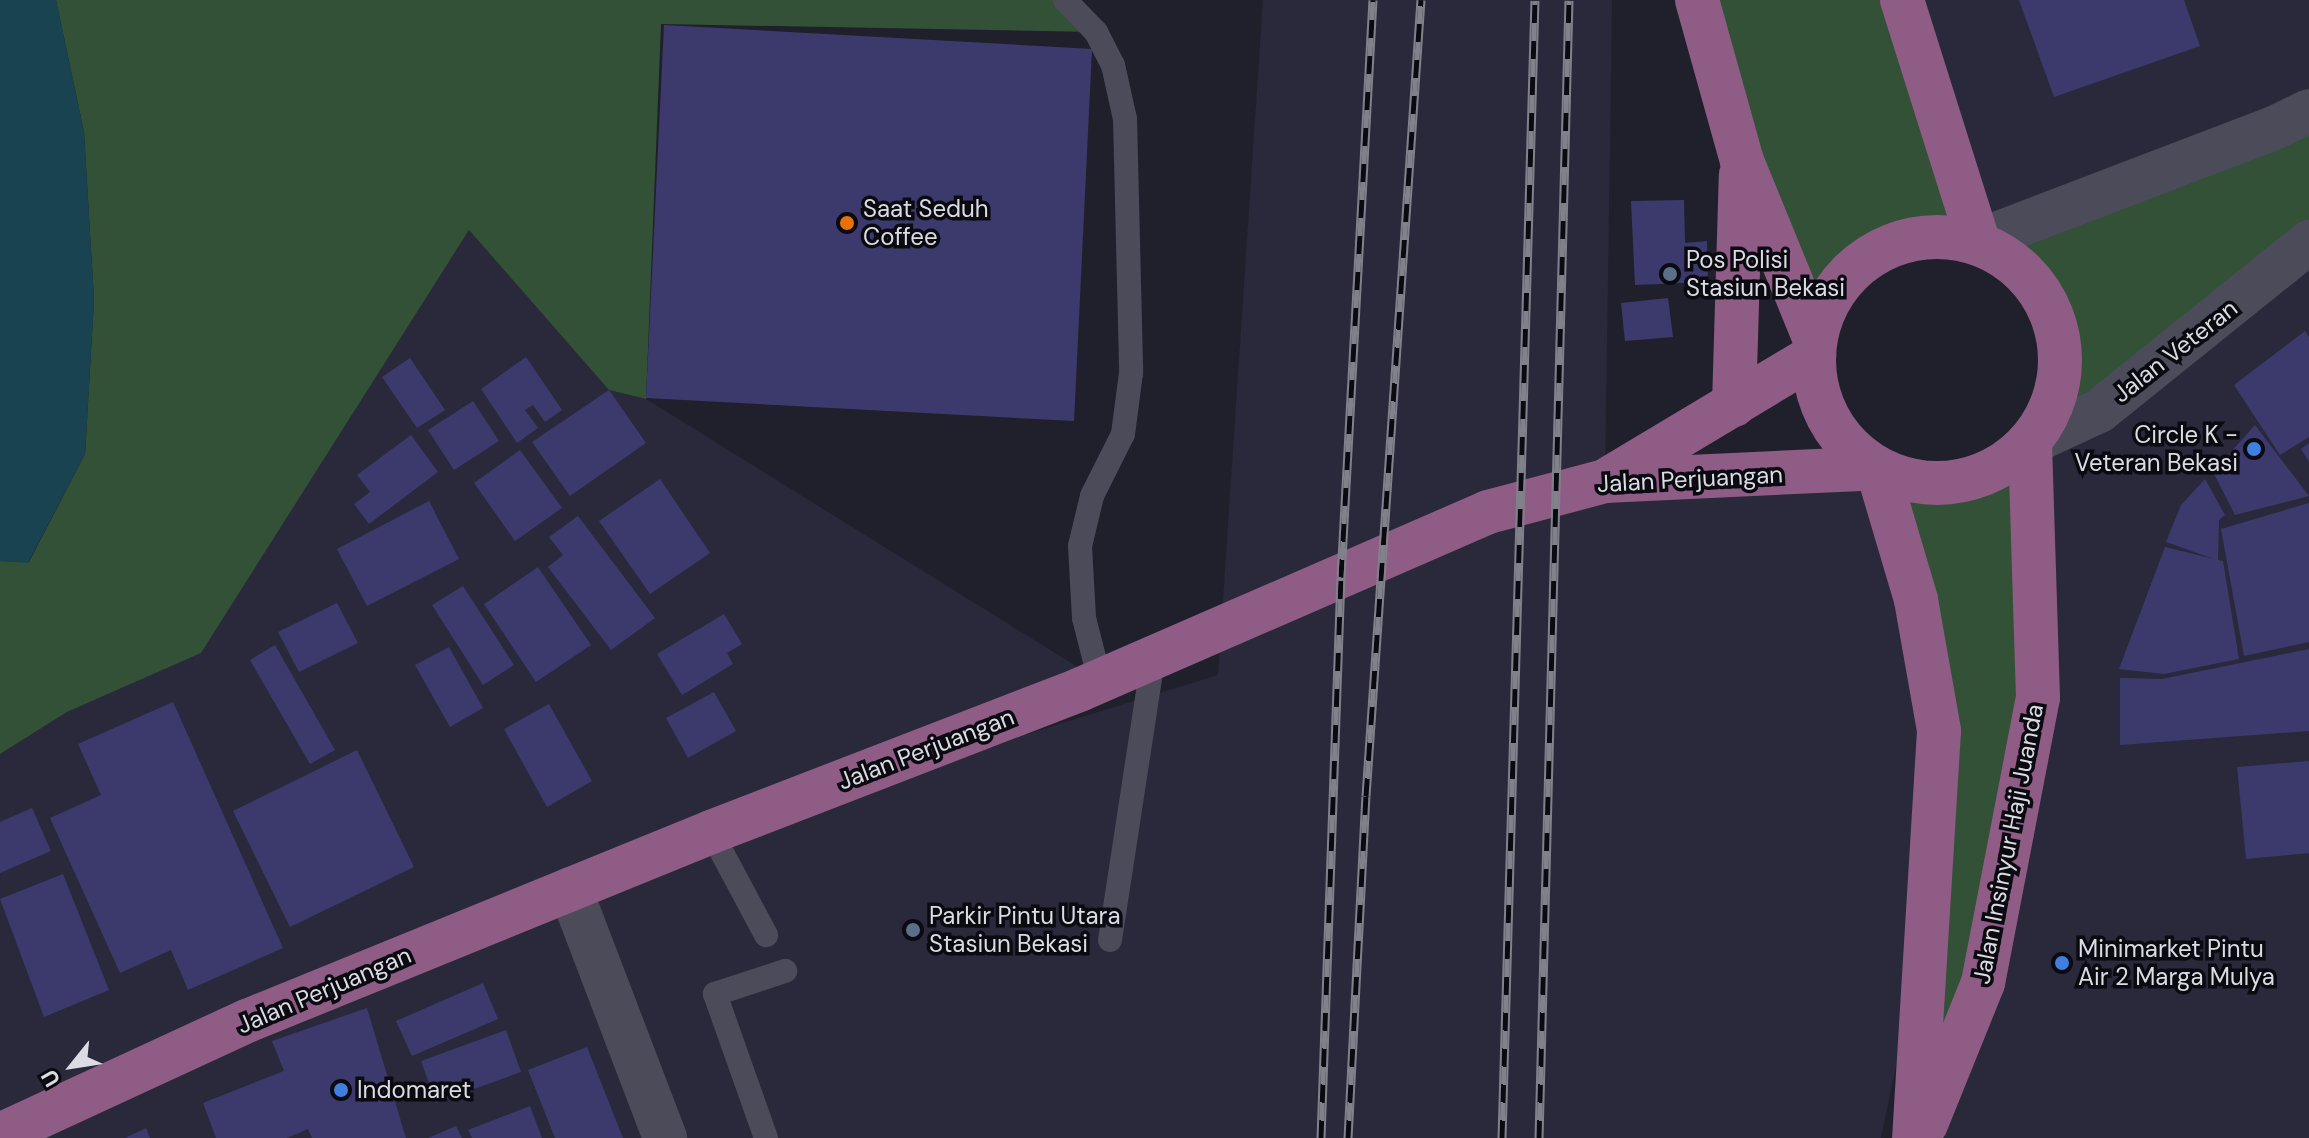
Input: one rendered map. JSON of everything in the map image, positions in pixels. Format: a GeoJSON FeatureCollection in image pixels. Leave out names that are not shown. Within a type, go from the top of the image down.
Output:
{"type":"FeatureCollection","features":[{"type":"Feature","properties":{"kind":"main road"},"geometry":{"type":"LineString","coordinates":[[1605,481],[1734,405],[1814,348],[1823,312],[1836,288],[1861,260],[1912,238],[1954,236],[1978,241],[2021,267],[2056,322],[2059,391],[2030,443],[2002,467],[1965,481],[1915,482],[1877,468],[1855,452],[1832,425],[1819,395],[1814,348],[1742,161],[1697,0]]}},
{"type":"Feature","properties":{"kind":"main road"},"geometry":{"type":"LineString","coordinates":[[1902,0],[1978,241]]}},
{"type":"Feature","properties":{"kind":"main road"},"geometry":{"type":"LineString","coordinates":[[1734,405],[1742,161]]}},
{"type":"Feature","properties":{"kind":"main road","name":"Jalan Insinyur Haji Juanda"},"geometry":{"type":"LineString","coordinates":[[1917,1138],[1983,983],[2038,698],[2030,443]]}},
{"type":"Feature","properties":{"kind":"main road","name":"Jalan Perjuangan"},"geometry":{"type":"LineString","coordinates":[[0,1135],[247,1021],[711,832],[1100,681],[1465,521],[1519,502],[1605,481],[1877,468]]}},
{"type":"Feature","properties":{"kind":"main road","name":"Jalan Insinyur Haji Juanda"},"geometry":{"type":"LineString","coordinates":[[1877,468],[1916,600],[1939,731],[1917,1138]]}},
{"type":"Feature","properties":{"kind":"street"},"geometry":{"type":"LineString","coordinates":[[1978,241],[2297,126]]}},
{"type":"Feature","properties":{"kind":"street","name":"Jalan Veteran"},"geometry":{"type":"LineString","coordinates":[[2030,443],[2099,411],[2168,359],[2309,242]]}},
{"type":"Feature","properties":{"kind":"street"},"geometry":{"type":"LineString","coordinates":[[570,889],[665,1138]]}},
{"type":"Feature","properties":{"kind":"lane"},"geometry":{"type":"LineString","coordinates":[[1065,0],[1096,32],[1113,65],[1125,119],[1131,373],[1123,434],[1092,496],[1080,546],[1084,618],[1100,681]]}},
{"type":"Feature","properties":{"kind":"lane"},"geometry":{"type":"LineString","coordinates":[[1110,940],[1153,658]]}},
{"type":"Feature","properties":{"kind":"lane"},"geometry":{"type":"LineString","coordinates":[[711,832],[766,935]]}},
{"type":"Feature","properties":{"kind":"lane"},"geometry":{"type":"LineString","coordinates":[[766,1138],[715,994],[785,971]]}},
{"type":"Feature","properties":{"kind":"shaded area"},"geometry":{"type":"Polygon","coordinates":[[[0,0],[56,0],[84,132],[94,300],[85,454],[28,563],[0,561],[0,0]]]}},
{"type":"Feature","properties":{"kind":"shaded area"},"geometry":{"type":"Polygon","coordinates":[[[1263,0],[1612,0],[1605,481],[1877,468],[1916,600],[1924,930],[1881,1138],[0,1138],[0,754],[67,712],[201,653],[469,230],[609,390],[646,399],[1100,681],[727,827],[1218,675],[1263,0]]]}},
{"type":"Feature","properties":{"kind":"shaded area"},"geometry":{"type":"Polygon","coordinates":[[[1902,0],[2309,0],[2309,111],[1978,241],[1902,0]]]}},
{"type":"Feature","properties":{"kind":"shaded area"},"geometry":{"type":"Polygon","coordinates":[[[2309,242],[2309,1138],[1920,1138],[2030,443],[2309,242]]]}},
{"type":"Feature","properties":{"kind":"green space"},"geometry":{"type":"Polygon","coordinates":[[[56,0],[1065,0],[1096,32],[661,24],[646,399],[609,390],[469,230],[201,653],[67,712],[0,754],[0,561],[29,562],[85,454],[94,300],[84,132],[56,0]]]}},
{"type":"Feature","properties":{"kind":"green space"},"geometry":{"type":"Polygon","coordinates":[[[1697,0],[1902,0],[1978,241],[1954,236],[1912,238],[1885,247],[1861,260],[1836,288],[1823,312],[1697,0]]]}},
{"type":"Feature","properties":{"kind":"green space"},"geometry":{"type":"Polygon","coordinates":[[[2309,111],[2309,242],[2030,443],[2059,391],[2056,322],[2021,267],[1978,241],[2309,111]]]}},
{"type":"Feature","properties":{"kind":"green space"},"geometry":{"type":"Polygon","coordinates":[[[2030,443],[2038,698],[1920,1138],[1939,731],[1899,478],[1936,484],[1965,481],[2002,467],[2030,443]]]}},
{"type":"Feature","properties":{"kind":"building"},"geometry":{"type":"Polygon","coordinates":[[[2019,0],[2184,0],[2200,46],[2054,97],[2019,0]]]}},
{"type":"Feature","properties":{"kind":"building"},"geometry":{"type":"Polygon","coordinates":[[[664,25],[1092,49],[1074,421],[646,398],[664,25]]]}},
{"type":"Feature","properties":{"kind":"building"},"geometry":{"type":"Polygon","coordinates":[[[1684,200],[1685,243],[1707,241],[1708,282],[1635,285],[1631,201],[1684,200]]]}},
{"type":"Feature","properties":{"kind":"building"},"geometry":{"type":"Polygon","coordinates":[[[1668,298],[1673,337],[1625,341],[1621,303],[1668,298]]]}},
{"type":"Feature","properties":{"kind":"building"},"geometry":{"type":"Polygon","coordinates":[[[2305,331],[2309,337],[2309,437],[2280,455],[2234,385],[2305,331]]]}},
{"type":"Feature","properties":{"kind":"building"},"geometry":{"type":"Polygon","coordinates":[[[526,357],[562,410],[545,422],[533,405],[525,410],[538,428],[517,443],[481,389],[526,357]]]}},
{"type":"Feature","properties":{"kind":"building"},"geometry":{"type":"Polygon","coordinates":[[[410,358],[445,410],[417,428],[382,377],[410,358]]]}},
{"type":"Feature","properties":{"kind":"building"},"geometry":{"type":"Polygon","coordinates":[[[609,390],[646,443],[570,496],[532,442],[609,390]]]}},
{"type":"Feature","properties":{"kind":"building"},"geometry":{"type":"Polygon","coordinates":[[[473,401],[499,441],[454,470],[428,430],[473,401]]]}},
{"type":"Feature","properties":{"kind":"building","name":"Circle K - Veteran Bekasi"},"geometry":{"type":"Polygon","coordinates":[[[2255,425],[2309,496],[2235,515],[2213,472],[2255,425]]]}},
{"type":"Feature","properties":{"kind":"building"},"geometry":{"type":"Polygon","coordinates":[[[411,435],[438,472],[369,524],[354,504],[370,492],[357,475],[411,435]]]}},
{"type":"Feature","properties":{"kind":"building"},"geometry":{"type":"Polygon","coordinates":[[[2309,443],[2309,462],[2301,449],[2309,443]]]}},
{"type":"Feature","properties":{"kind":"building"},"geometry":{"type":"Polygon","coordinates":[[[520,450],[562,508],[515,541],[474,483],[520,450]]]}},
{"type":"Feature","properties":{"kind":"building"},"geometry":{"type":"Polygon","coordinates":[[[660,479],[710,553],[650,594],[599,521],[660,479]]]}},
{"type":"Feature","properties":{"kind":"building"},"geometry":{"type":"Polygon","coordinates":[[[2205,479],[2225,515],[2219,520],[2218,560],[2223,561],[2239,659],[2164,674],[2119,669],[2165,547],[2214,559],[2166,542],[2181,505],[2205,479]]]}},
{"type":"Feature","properties":{"kind":"building"},"geometry":{"type":"Polygon","coordinates":[[[429,501],[459,559],[367,606],[337,549],[429,501]]]}},
{"type":"Feature","properties":{"kind":"building"},"geometry":{"type":"Polygon","coordinates":[[[2309,503],[2309,642],[2244,656],[2221,529],[2309,503]]]}},
{"type":"Feature","properties":{"kind":"building"},"geometry":{"type":"Polygon","coordinates":[[[578,516],[655,618],[611,650],[548,567],[563,555],[549,537],[578,516]]]}},
{"type":"Feature","properties":{"kind":"building"},"geometry":{"type":"Polygon","coordinates":[[[538,567],[591,645],[536,682],[484,604],[538,567]]]}},
{"type":"Feature","properties":{"kind":"building"},"geometry":{"type":"Polygon","coordinates":[[[463,586],[514,665],[483,685],[432,605],[463,586]]]}},
{"type":"Feature","properties":{"kind":"building"},"geometry":{"type":"Polygon","coordinates":[[[337,603],[358,643],[299,672],[278,632],[337,603]]]}},
{"type":"Feature","properties":{"kind":"building"},"geometry":{"type":"Polygon","coordinates":[[[724,614],[742,644],[727,653],[733,664],[682,695],[657,654],[724,614]]]}},
{"type":"Feature","properties":{"kind":"building"},"geometry":{"type":"Polygon","coordinates":[[[275,645],[335,750],[310,764],[250,660],[275,645]]]}},
{"type":"Feature","properties":{"kind":"building"},"geometry":{"type":"Polygon","coordinates":[[[449,647],[483,708],[450,727],[415,665],[449,647]]]}},
{"type":"Feature","properties":{"kind":"building"},"geometry":{"type":"Polygon","coordinates":[[[2309,649],[2309,731],[2120,745],[2120,678],[2162,679],[2309,649]]]}},
{"type":"Feature","properties":{"kind":"building"},"geometry":{"type":"Polygon","coordinates":[[[714,692],[736,731],[688,758],[666,718],[714,692]]]}},
{"type":"Feature","properties":{"kind":"building"},"geometry":{"type":"Polygon","coordinates":[[[173,702],[283,948],[188,990],[171,950],[120,973],[50,818],[101,795],[78,744],[173,702]]]}},
{"type":"Feature","properties":{"kind":"building"},"geometry":{"type":"Polygon","coordinates":[[[549,704],[592,781],[547,807],[504,729],[549,704]]]}},
{"type":"Feature","properties":{"kind":"building"},"geometry":{"type":"Polygon","coordinates":[[[357,750],[414,867],[290,927],[233,811],[357,750]]]}},
{"type":"Feature","properties":{"kind":"building"},"geometry":{"type":"Polygon","coordinates":[[[2309,761],[2309,853],[2246,859],[2237,767],[2309,761]]]}},
{"type":"Feature","properties":{"kind":"building"},"geometry":{"type":"Polygon","coordinates":[[[32,808],[51,851],[0,873],[0,822],[32,808]]]}},
{"type":"Feature","properties":{"kind":"building"},"geometry":{"type":"Polygon","coordinates":[[[63,874],[109,990],[44,1017],[0,899],[63,874]]]}},
{"type":"Feature","properties":{"kind":"building"},"geometry":{"type":"Polygon","coordinates":[[[483,983],[498,1019],[412,1056],[396,1021],[483,983]]]}},
{"type":"Feature","properties":{"kind":"building","name":"Indomaret"},"geometry":{"type":"Polygon","coordinates":[[[367,1008],[406,1138],[312,1138],[308,1129],[287,1138],[216,1138],[203,1103],[284,1071],[272,1041],[367,1008]]]}},
{"type":"Feature","properties":{"kind":"building"},"geometry":{"type":"Polygon","coordinates":[[[506,1030],[521,1072],[436,1103],[421,1061],[506,1030]]]}},
{"type":"Feature","properties":{"kind":"building"},"geometry":{"type":"Polygon","coordinates":[[[587,1047],[623,1138],[555,1138],[528,1070],[587,1047]]]}},
{"type":"Feature","properties":{"kind":"building"},"geometry":{"type":"Polygon","coordinates":[[[530,1106],[542,1138],[472,1138],[468,1130],[530,1106]]]}},
{"type":"Feature","properties":{"kind":"building"},"geometry":{"type":"Polygon","coordinates":[[[456,1126],[462,1138],[428,1138],[456,1126]]]}},
{"type":"Feature","properties":{"kind":"building"},"geometry":{"type":"Polygon","coordinates":[[[146,1128],[150,1138],[125,1138],[146,1128]]]}},
{"type":"Feature","properties":{"kind":"railway"},"geometry":{"type":"LineString","coordinates":[[1321,1138],[1341,577],[1373,0]]}},
{"type":"Feature","properties":{"kind":"railway"},"geometry":{"type":"LineString","coordinates":[[1348,1138],[1366,796],[1421,0]]}},
{"type":"Feature","properties":{"kind":"railway"},"geometry":{"type":"LineString","coordinates":[[1502,1138],[1535,0]]}},
{"type":"Feature","properties":{"kind":"railway"},"geometry":{"type":"LineString","coordinates":[[1539,1138],[1569,0]]}},
{"type":"Feature","properties":{"kind":"place","name":"Saat Seduh Coffee"},"geometry":{"type":"Point","coordinates":[847,223]}},
{"type":"Feature","properties":{"kind":"place","name":"Pos Polisi Stasiun Bekasi"},"geometry":{"type":"Point","coordinates":[1670,274]}},
{"type":"Feature","properties":{"kind":"place","name":"Circle K - Veteran Bekasi"},"geometry":{"type":"Point","coordinates":[2254,449]}},
{"type":"Feature","properties":{"kind":"place","name":"Parkir Pintu Utara Stasiun Bekasi"},"geometry":{"type":"Point","coordinates":[913,930]}},
{"type":"Feature","properties":{"kind":"place","name":"Minimarket Pintu Air 2 Marga Mulya"},"geometry":{"type":"Point","coordinates":[2062,963]}},
{"type":"Feature","properties":{"kind":"place","name":"Indomaret"},"geometry":{"type":"Point","coordinates":[341,1090]}}]}
